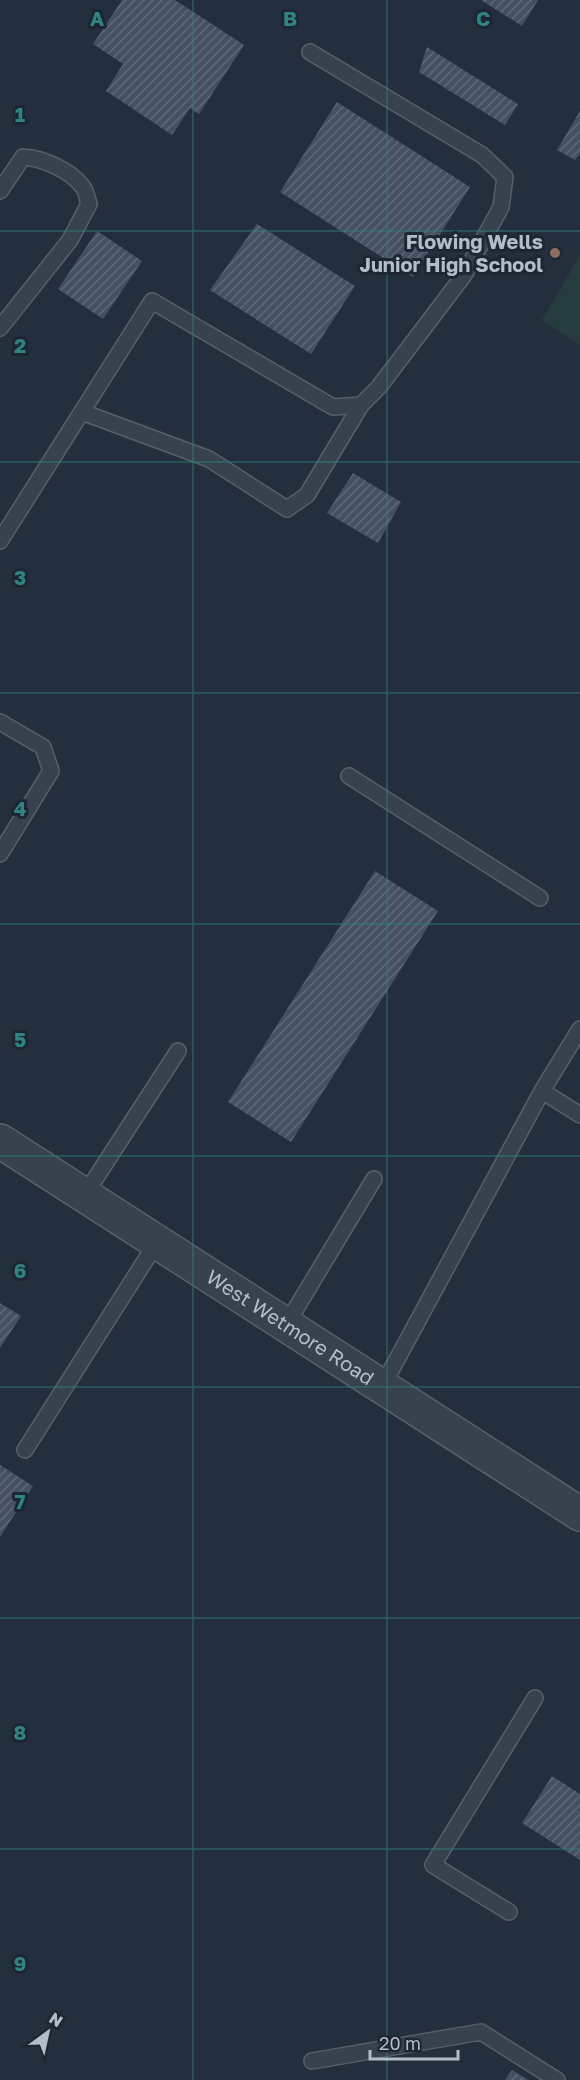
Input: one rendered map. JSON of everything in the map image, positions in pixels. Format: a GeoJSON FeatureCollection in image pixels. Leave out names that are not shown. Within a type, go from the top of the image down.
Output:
{"type":"FeatureCollection","features":[{"type":"Feature","properties":{"kind":"street","name":"West Wetmore Road"},"geometry":{"type":"LineString","coordinates":[[0,1142],[580,1514]]}},
{"type":"Feature","properties":{"kind":"lane"},"geometry":{"type":"LineString","coordinates":[[82,412],[209,459],[287,509],[307,495],[361,405],[379,387],[464,275],[501,207],[505,177],[482,155],[310,52]]}},
{"type":"Feature","properties":{"kind":"lane"},"geometry":{"type":"LineString","coordinates":[[0,191],[23,157],[32,157],[58,167],[82,186],[89,204],[70,240],[0,328]]}},
{"type":"Feature","properties":{"kind":"lane"},"geometry":{"type":"LineString","coordinates":[[0,541],[152,301],[333,407],[361,405]]}},
{"type":"Feature","properties":{"kind":"lane"},"geometry":{"type":"LineString","coordinates":[[0,722],[43,747],[51,771],[0,854]]}},
{"type":"Feature","properties":{"kind":"lane"},"geometry":{"type":"LineString","coordinates":[[349,776],[540,898]]}},
{"type":"Feature","properties":{"kind":"lane"},"geometry":{"type":"LineString","coordinates":[[382,1387],[542,1091],[580,1029]]}},
{"type":"Feature","properties":{"kind":"lane"},"geometry":{"type":"LineString","coordinates":[[84,1196],[178,1051]]}},
{"type":"Feature","properties":{"kind":"lane"},"geometry":{"type":"LineString","coordinates":[[542,1091],[580,1115]]}},
{"type":"Feature","properties":{"kind":"lane"},"geometry":{"type":"LineString","coordinates":[[286,1325],[374,1179]]}},
{"type":"Feature","properties":{"kind":"lane"},"geometry":{"type":"LineString","coordinates":[[25,1450],[157,1242]]}},
{"type":"Feature","properties":{"kind":"lane"},"geometry":{"type":"LineString","coordinates":[[509,1912],[433,1865],[535,1698]]}},
{"type":"Feature","properties":{"kind":"lane"},"geometry":{"type":"LineString","coordinates":[[312,2061],[481,2032],[557,2080]]}},
{"type":"Feature","properties":{"kind":"green space"},"geometry":{"type":"Polygon","coordinates":[[[580,255],[580,345],[542,320],[580,255]]]}},
{"type":"Feature","properties":{"kind":"building"},"geometry":{"type":"Polygon","coordinates":[[[122,0],[175,0],[244,45],[199,114],[190,108],[172,135],[106,91],[123,64],[93,44],[122,0]]]}},
{"type":"Feature","properties":{"kind":"building"},"geometry":{"type":"Polygon","coordinates":[[[481,0],[538,0],[522,26],[481,0]]]}},
{"type":"Feature","properties":{"kind":"building"},"geometry":{"type":"Polygon","coordinates":[[[427,47],[518,104],[505,125],[419,72],[427,47]]]}},
{"type":"Feature","properties":{"kind":"building"},"geometry":{"type":"Polygon","coordinates":[[[337,102],[470,187],[413,277],[280,192],[337,102]]]}},
{"type":"Feature","properties":{"kind":"building"},"geometry":{"type":"Polygon","coordinates":[[[580,111],[580,154],[575,160],[557,150],[580,111]]]}},
{"type":"Feature","properties":{"kind":"building"},"geometry":{"type":"Polygon","coordinates":[[[257,224],[355,286],[311,354],[210,290],[257,224]]]}},
{"type":"Feature","properties":{"kind":"building"},"geometry":{"type":"Polygon","coordinates":[[[97,231],[142,261],[103,319],[58,289],[97,231]]]}},
{"type":"Feature","properties":{"kind":"building"},"geometry":{"type":"Polygon","coordinates":[[[353,473],[401,502],[378,543],[327,513],[353,473]]]}},
{"type":"Feature","properties":{"kind":"building"},"geometry":{"type":"Polygon","coordinates":[[[375,871],[438,911],[291,1142],[228,1102],[375,871]]]}},
{"type":"Feature","properties":{"kind":"building"},"geometry":{"type":"Polygon","coordinates":[[[0,1303],[21,1316],[0,1348],[0,1303]]]}},
{"type":"Feature","properties":{"kind":"building"},"geometry":{"type":"Polygon","coordinates":[[[0,1465],[33,1486],[0,1537],[0,1465]]]}},
{"type":"Feature","properties":{"kind":"building"},"geometry":{"type":"Polygon","coordinates":[[[552,1776],[580,1794],[580,1860],[522,1823],[552,1776]]]}},
{"type":"Feature","properties":{"kind":"building"},"geometry":{"type":"Polygon","coordinates":[[[512,2070],[528,2080],[505,2080],[512,2070]]]}},
{"type":"Feature","properties":{"kind":"place","name":"Flowing Wells Junior High School"},"geometry":{"type":"Point","coordinates":[555,253]}}]}
